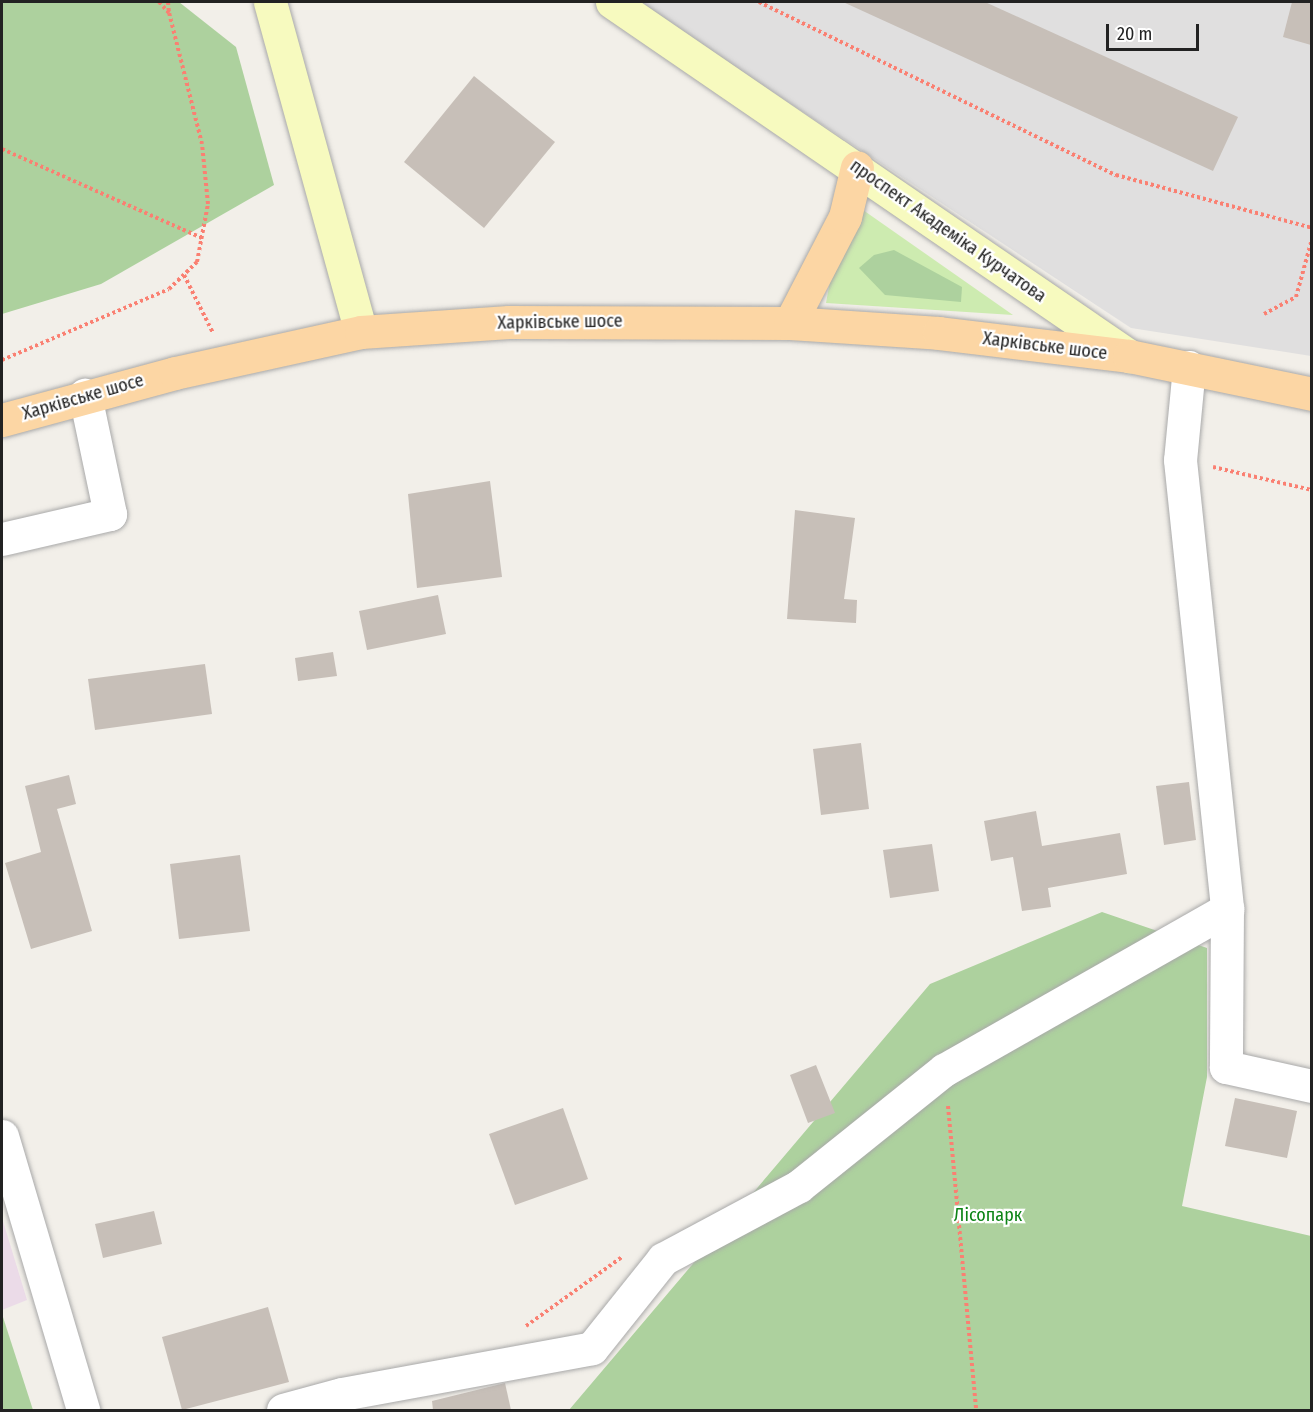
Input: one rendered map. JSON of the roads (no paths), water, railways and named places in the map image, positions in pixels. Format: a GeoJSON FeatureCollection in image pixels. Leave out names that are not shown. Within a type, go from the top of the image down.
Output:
{"type":"FeatureCollection","features":[{"type":"Feature","properties":{"kind":"main road"},"geometry":{"type":"LineString","coordinates":[[789,323],[845,218],[857,167]]}},
{"type":"Feature","properties":{"kind":"main road","name":"Харківське шосе"},"geometry":{"type":"LineString","coordinates":[[2,420],[85,395],[361,332],[509,322],[789,323],[939,333],[1129,356]]}},
{"type":"Feature","properties":{"kind":"main road","name":"проспект Академіка Курчатова"},"geometry":{"type":"LineString","coordinates":[[1129,356],[1311,393]]}},
{"type":"Feature","properties":{"kind":"street"},"geometry":{"type":"LineString","coordinates":[[270,2],[361,332]]}},
{"type":"Feature","properties":{"kind":"street","name":"проспект Академіка Курчатова"},"geometry":{"type":"LineString","coordinates":[[612,2],[857,167],[1129,356]]}},
{"type":"Feature","properties":{"kind":"street"},"geometry":{"type":"LineString","coordinates":[[1189,367],[1180,460],[1227,909],[1226,1067],[1311,1086]]}},
{"type":"Feature","properties":{"kind":"street"},"geometry":{"type":"LineString","coordinates":[[2,539],[110,514],[85,395]]}},
{"type":"Feature","properties":{"kind":"street"},"geometry":{"type":"LineString","coordinates":[[283,1410],[342,1394],[592,1348],[663,1259],[799,1186],[944,1070],[1227,909]]}},
{"type":"Feature","properties":{"kind":"street"},"geometry":{"type":"LineString","coordinates":[[2,1136],[83,1410]]}},
{"type":"Feature","properties":{"kind":"park label","name":"Лісопарк"},"geometry":{"type":"Point","coordinates":[988,1215]}}]}
